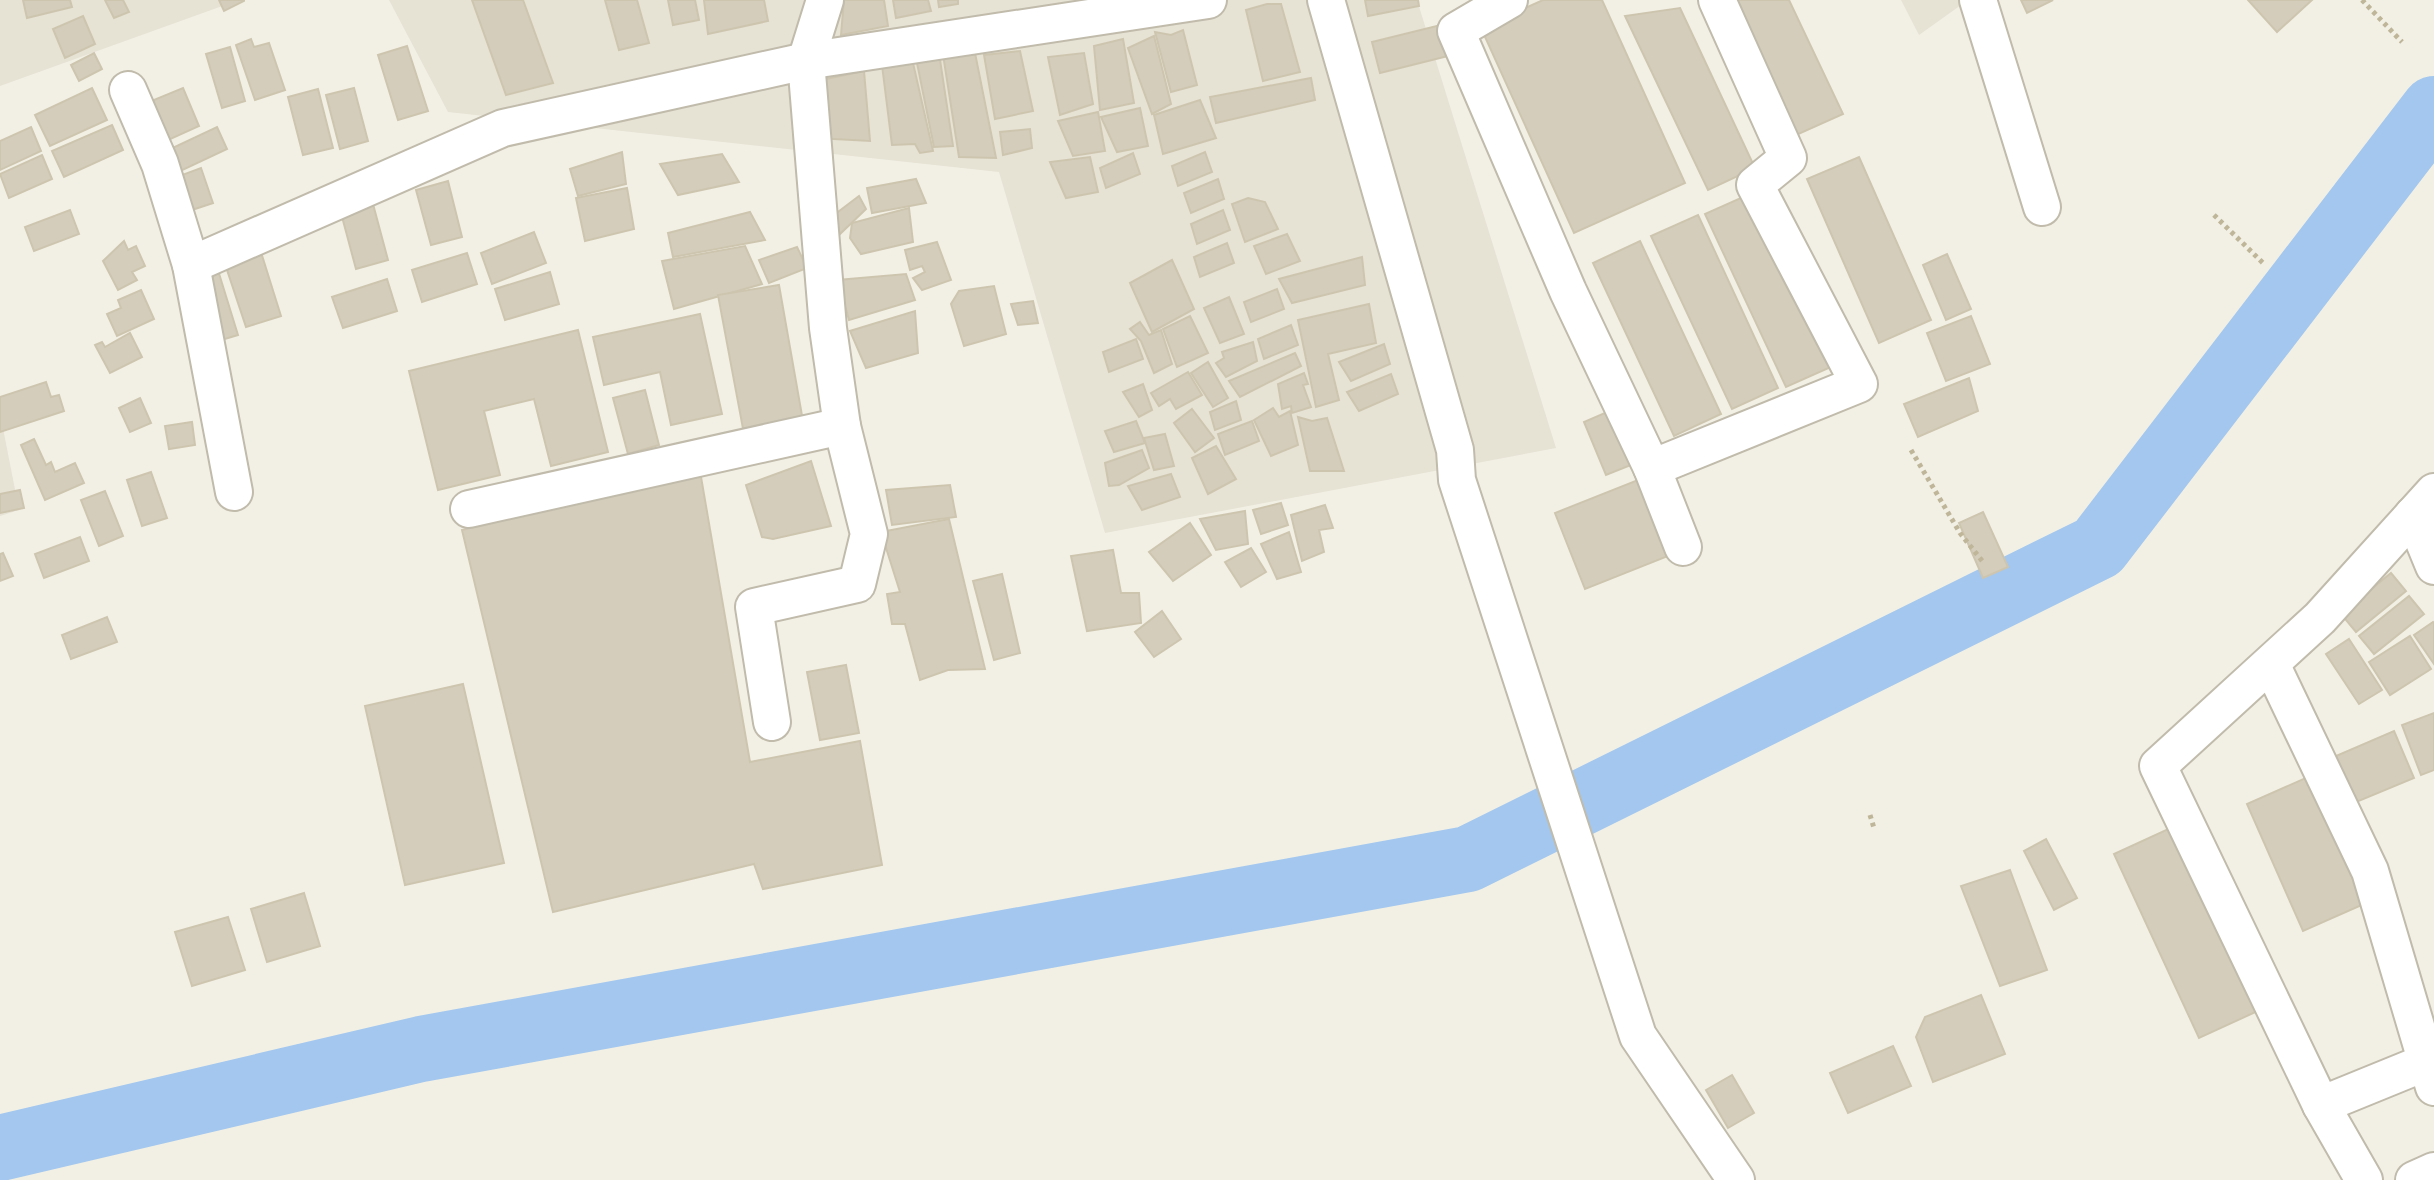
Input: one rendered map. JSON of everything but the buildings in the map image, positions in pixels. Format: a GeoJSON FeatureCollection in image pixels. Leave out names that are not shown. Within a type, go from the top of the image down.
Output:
{"type":"FeatureCollection","features":[{"type":"Feature","properties":{"kind":"street"},"geometry":{"type":"LineString","coordinates":[[772,722],[754,607],[857,584],[869,534],[842,426],[828,328],[806,61],[825,0]]}},
{"type":"Feature","properties":{"kind":"street"},"geometry":{"type":"LineString","coordinates":[[191,265],[503,128],[806,61],[1208,0]]}},
{"type":"Feature","properties":{"kind":"street"},"geometry":{"type":"LineString","coordinates":[[1326,0],[1455,450],[1457,480],[1638,1036],[1736,1180]]}},
{"type":"Feature","properties":{"kind":"street"},"geometry":{"type":"LineString","coordinates":[[1509,0],[1456,31],[1568,291],[1652,468],[1683,547]]}},
{"type":"Feature","properties":{"kind":"street"},"geometry":{"type":"LineString","coordinates":[[1652,468],[1859,384],[1755,185],[1788,158],[1717,0]]}},
{"type":"Feature","properties":{"kind":"street"},"geometry":{"type":"LineString","coordinates":[[1978,0],[2042,207]]}},
{"type":"Feature","properties":{"kind":"street"},"geometry":{"type":"LineString","coordinates":[[128,90],[160,164],[191,265],[234,492]]}},
{"type":"Feature","properties":{"kind":"street"},"geometry":{"type":"LineString","coordinates":[[469,509],[842,426]]}},
{"type":"Feature","properties":{"kind":"street"},"geometry":{"type":"LineString","coordinates":[[2424,504],[2434,566]]}},
{"type":"Feature","properties":{"kind":"street"},"geometry":{"type":"LineString","coordinates":[[2364,1180],[2321,1105],[2158,766],[2320,618],[2424,504]]}},
{"type":"Feature","properties":{"kind":"street"},"geometry":{"type":"LineString","coordinates":[[2271,664],[2370,871],[2431,1070],[2321,1105]]}},
{"type":"Feature","properties":{"kind":"street"},"geometry":{"type":"LineString","coordinates":[[2414,1180],[2434,1171]]}},
{"type":"Feature","properties":{"kind":"path"},"geometry":{"type":"LineString","coordinates":[[2362,0],[2402,42]]}},
{"type":"Feature","properties":{"kind":"path"},"geometry":{"type":"LineString","coordinates":[[2214,215],[2264,264]]}},
{"type":"Feature","properties":{"kind":"path"},"geometry":{"type":"LineString","coordinates":[[1911,450],[1960,533],[1983,562]]}},
{"type":"Feature","properties":{"kind":"path"},"geometry":{"type":"LineString","coordinates":[[1870,815],[1874,828]]}},
{"type":"Feature","properties":{"kind":"shaded area"},"geometry":{"type":"Polygon","coordinates":[[[0,0],[239,0],[0,86],[0,0]]]}},
{"type":"Feature","properties":{"kind":"shaded area"},"geometry":{"type":"Polygon","coordinates":[[[389,0],[1417,0],[1556,448],[1105,533],[999,172],[448,112],[389,0]]]}},
{"type":"Feature","properties":{"kind":"shaded area"},"geometry":{"type":"Polygon","coordinates":[[[1901,0],[1968,0],[1919,35],[1901,0]]]}},
{"type":"Feature","properties":{"kind":"shaded area"},"geometry":{"type":"Polygon","coordinates":[[[0,413],[19,510],[0,516],[0,413]]]}},
{"type":"Feature","properties":{"kind":"waterway"},"geometry":{"type":"LineString","coordinates":[[0,1148],[421,1049],[1468,859],[2098,547],[2434,109]]}}]}
